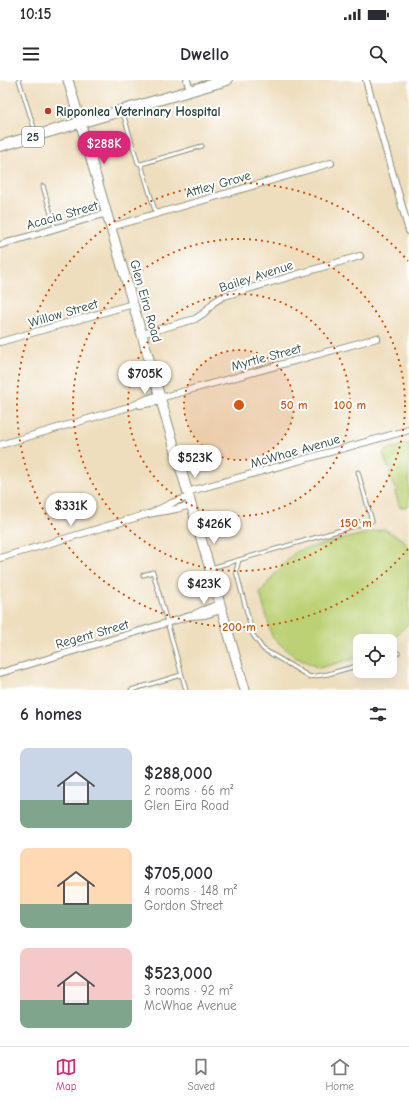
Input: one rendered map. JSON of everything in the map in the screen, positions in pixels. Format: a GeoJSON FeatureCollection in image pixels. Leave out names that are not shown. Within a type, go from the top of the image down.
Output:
{"type":"FeatureCollection","features":[{"type":"Feature","properties":{"kind":"main road","name":"Glen Eira Road"},"geometry":{"type":"LineString","coordinates":[[68,80],[245,690]]}},
{"type":"Feature","properties":{"kind":"main road","name":"25"},"geometry":{"type":"LineString","coordinates":[[0,146],[227,80]]}},
{"type":"Feature","properties":{"kind":"street"},"geometry":{"type":"LineString","coordinates":[[187,80],[190,91]]}},
{"type":"Feature","properties":{"kind":"street"},"geometry":{"type":"LineString","coordinates":[[366,80],[409,231]]}},
{"type":"Feature","properties":{"kind":"street","name":"Attley Grove"},"geometry":{"type":"LineString","coordinates":[[110,227],[331,163]]}},
{"type":"Feature","properties":{"kind":"street","name":"Acacia Street"},"geometry":{"type":"LineString","coordinates":[[0,244],[107,213]]}},
{"type":"Feature","properties":{"kind":"street","name":"Bailey Avenue"},"geometry":{"type":"LineString","coordinates":[[142,334],[195,319],[204,313],[214,302],[224,296],[360,256]]}},
{"type":"Feature","properties":{"kind":"street","name":"Willow Street"},"geometry":{"type":"LineString","coordinates":[[0,342],[133,304]]}},
{"type":"Feature","properties":{"kind":"street","name":"Myrtle Street"},"geometry":{"type":"LineString","coordinates":[[0,445],[160,398],[377,338]]}},
{"type":"Feature","properties":{"kind":"street","name":"McWhae Avenue"},"geometry":{"type":"LineString","coordinates":[[0,558],[148,514],[176,509],[189,498],[409,430]]}},
{"type":"Feature","properties":{"kind":"street","name":"Regent Street"},"geometry":{"type":"LineString","coordinates":[[0,673],[190,616],[205,615],[221,607]]}},
{"type":"Feature","properties":{"kind":"lane"},"geometry":{"type":"LineString","coordinates":[[20,80],[36,136]]}},
{"type":"Feature","properties":{"kind":"lane"},"geometry":{"type":"LineString","coordinates":[[122,110],[138,163],[142,164],[156,214]]}},
{"type":"Feature","properties":{"kind":"lane"},"geometry":{"type":"LineString","coordinates":[[142,164],[202,146]]}},
{"type":"Feature","properties":{"kind":"lane"},"geometry":{"type":"LineString","coordinates":[[43,186],[55,228]]}},
{"type":"Feature","properties":{"kind":"lane"},"geometry":{"type":"LineString","coordinates":[[209,568],[372,521],[358,472]]}},
{"type":"Feature","properties":{"kind":"lane"},"geometry":{"type":"LineString","coordinates":[[240,560],[236,571],[254,635],[263,649],[310,677],[328,674],[353,666]]}},
{"type":"Feature","properties":{"kind":"lane"},"geometry":{"type":"LineString","coordinates":[[143,575],[153,572],[186,690]]}},
{"type":"Feature","properties":{"kind":"lane"},"geometry":{"type":"LineString","coordinates":[[130,690],[181,675]]}},
{"type":"Feature","properties":{"kind":"green space"},"geometry":{"type":"Polygon","coordinates":[[[409,443],[409,506],[400,508],[395,492],[398,490],[397,487],[394,488],[389,472],[392,470],[391,467],[388,468],[383,452],[409,443]]]}},
{"type":"Feature","properties":{"kind":"green space"},"geometry":{"type":"Polygon","coordinates":[[[384,529],[402,539],[409,547],[409,623],[397,635],[353,634],[353,659],[319,668],[295,657],[272,637],[260,593],[278,570],[296,551],[384,529]]]}},
{"type":"Feature","properties":{"kind":"place","name":"Ripponlea Veterinary Hospital"},"geometry":{"type":"Point","coordinates":[48,111]}}]}
